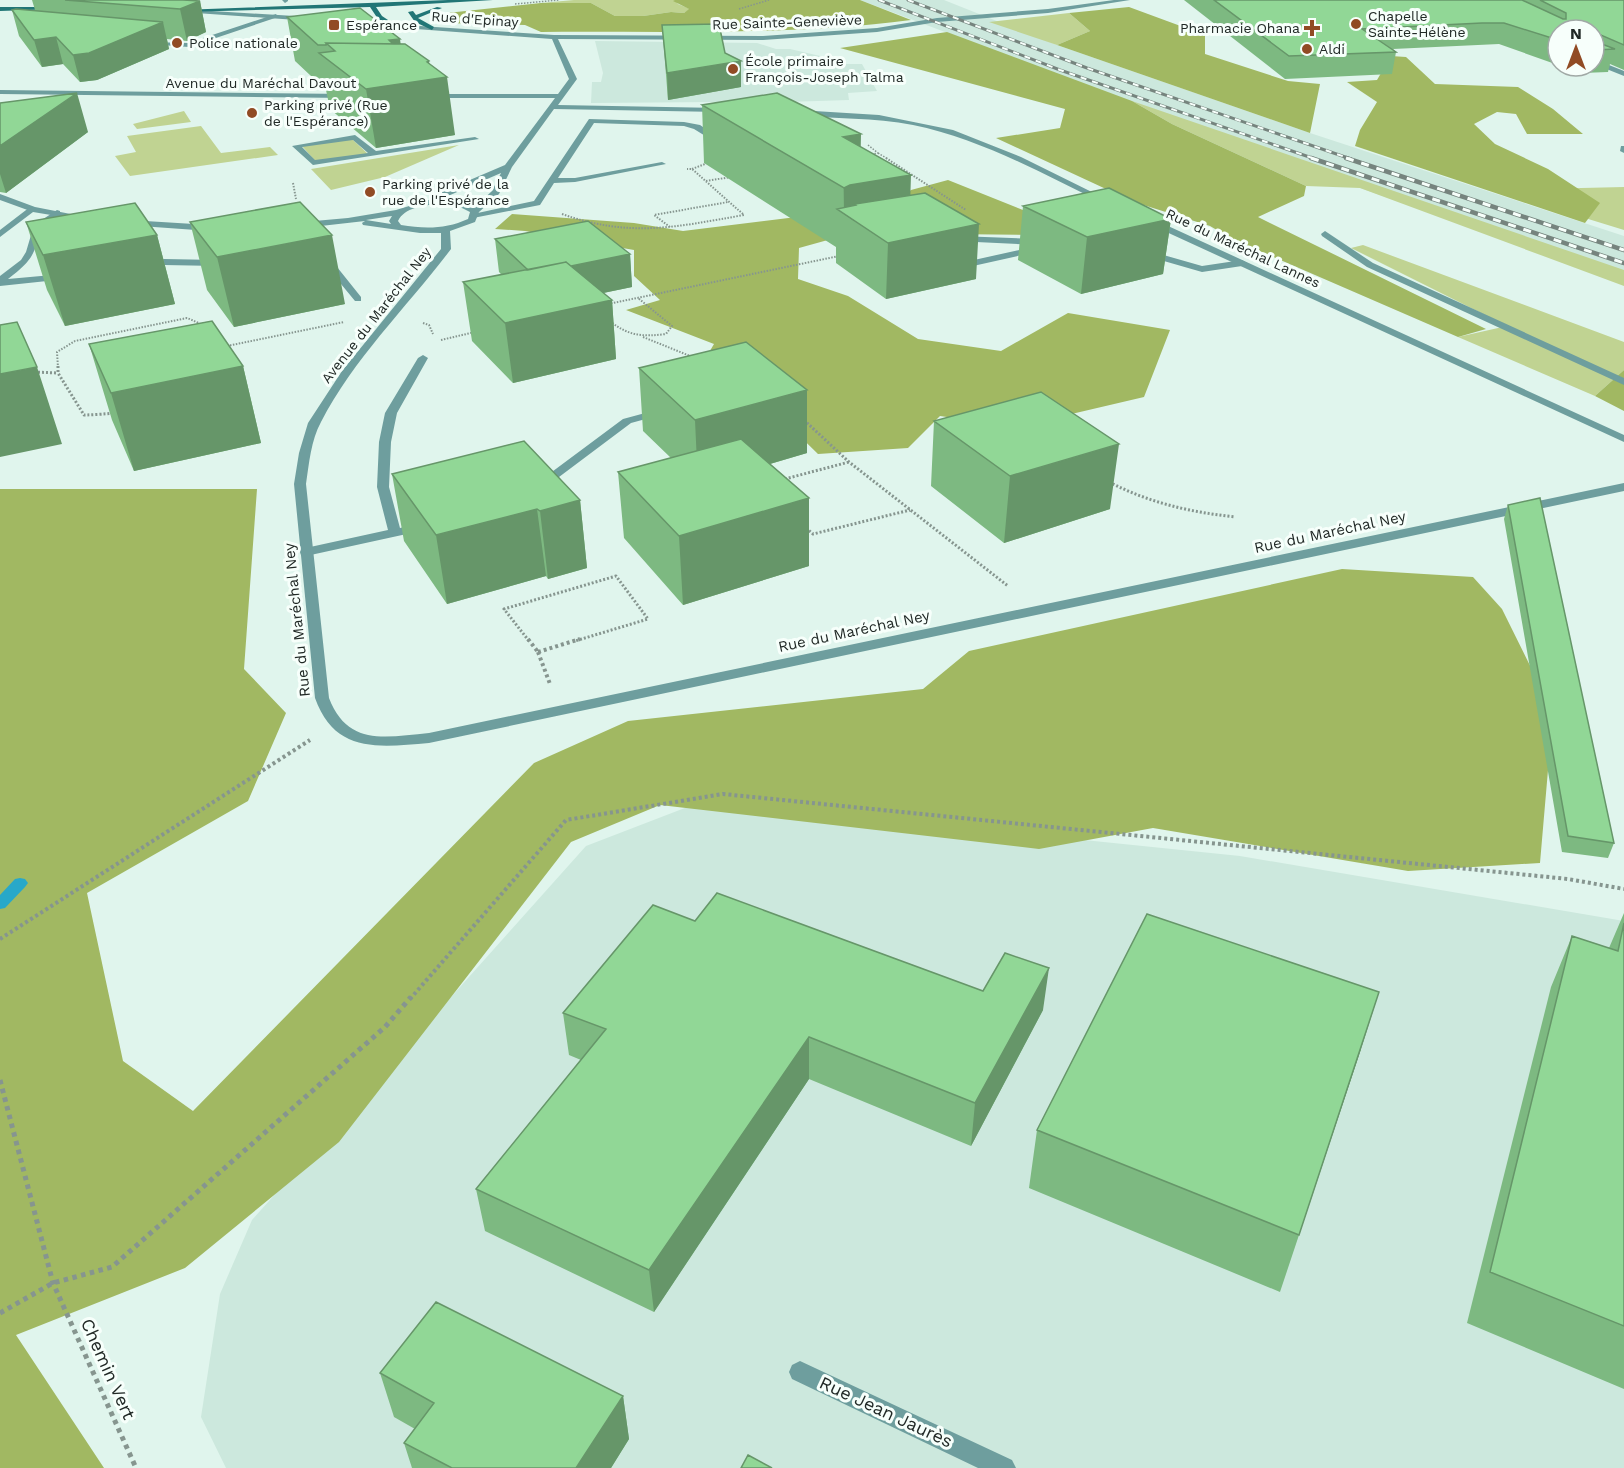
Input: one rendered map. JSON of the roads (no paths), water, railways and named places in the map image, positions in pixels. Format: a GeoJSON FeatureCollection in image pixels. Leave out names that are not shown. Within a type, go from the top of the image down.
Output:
{"type":"FeatureCollection","features":[{"type":"Feature","properties":{"kind":"main road"},"geometry":{"type":"LineString","coordinates":[[322,0],[171,7],[179,10],[373,6],[490,0]]}},
{"type":"Feature","properties":{"kind":"main road"},"geometry":{"type":"LineString","coordinates":[[373,6],[382,0]]}},
{"type":"Feature","properties":{"kind":"main road"},"geometry":{"type":"LineString","coordinates":[[399,0],[407,4],[414,18],[432,28]]}},
{"type":"Feature","properties":{"kind":"main road"},"geometry":{"type":"LineString","coordinates":[[414,18],[436,9],[473,1]]}},
{"type":"Feature","properties":{"kind":"main road"},"geometry":{"type":"LineString","coordinates":[[0,3],[57,6],[46,9],[0,9]]}},
{"type":"Feature","properties":{"kind":"main road"},"geometry":{"type":"LineString","coordinates":[[373,6],[383,20],[392,25]]}},
{"type":"Feature","properties":{"kind":"street","name":"Rue Sainte-Geneviève"},"geometry":{"type":"LineString","coordinates":[[554,37],[825,36],[937,20],[1048,11],[1127,0]]}},
{"type":"Feature","properties":{"kind":"street"},"geometry":{"type":"LineString","coordinates":[[29,20],[46,9]]}},
{"type":"Feature","properties":{"kind":"street"},"geometry":{"type":"LineString","coordinates":[[179,10],[316,19]]}},
{"type":"Feature","properties":{"kind":"street"},"geometry":{"type":"LineString","coordinates":[[145,43],[189,45],[276,16]]}},
{"type":"Feature","properties":{"kind":"street","name":"Rue d'Epinay"},"geometry":{"type":"LineString","coordinates":[[357,22],[554,37]]}},
{"type":"Feature","properties":{"kind":"street"},"geometry":{"type":"LineString","coordinates":[[348,221],[398,225],[418,231],[445,230],[466,224],[496,192],[508,168],[573,79],[554,37]]}},
{"type":"Feature","properties":{"kind":"street"},"geometry":{"type":"LineString","coordinates":[[1606,66],[1624,74]]}},
{"type":"Feature","properties":{"kind":"street","name":"Avenue du Maréchal Davout"},"geometry":{"type":"LineString","coordinates":[[0,92],[360,96]]}},
{"type":"Feature","properties":{"kind":"street"},"geometry":{"type":"LineString","coordinates":[[418,96],[559,96]]}},
{"type":"Feature","properties":{"kind":"street"},"geometry":{"type":"LineString","coordinates":[[552,107],[726,110]]}},
{"type":"Feature","properties":{"kind":"street"},"geometry":{"type":"LineString","coordinates":[[684,124],[691,110]]}},
{"type":"Feature","properties":{"kind":"street"},"geometry":{"type":"LineString","coordinates":[[783,112],[880,118],[927,126],[976,141],[1114,204]]}},
{"type":"Feature","properties":{"kind":"street"},"geometry":{"type":"LineString","coordinates":[[475,213],[537,203],[592,121],[684,124],[697,127],[723,144]]}},
{"type":"Feature","properties":{"kind":"street"},"geometry":{"type":"LineString","coordinates":[[374,154],[355,137],[296,146],[313,163],[374,154],[475,139]]}},
{"type":"Feature","properties":{"kind":"street"},"geometry":{"type":"LineString","coordinates":[[553,181],[575,180],[662,164]]}},
{"type":"Feature","properties":{"kind":"street"},"geometry":{"type":"LineString","coordinates":[[298,226],[348,221],[398,212],[508,168]]}},
{"type":"Feature","properties":{"kind":"street"},"geometry":{"type":"LineString","coordinates":[[0,197],[33,208],[103,220]]}},
{"type":"Feature","properties":{"kind":"street"},"geometry":{"type":"LineString","coordinates":[[418,204],[454,202],[471,207],[475,213]]}},
{"type":"Feature","properties":{"kind":"street"},"geometry":{"type":"LineString","coordinates":[[0,234],[33,208]]}},
{"type":"Feature","properties":{"kind":"street"},"geometry":{"type":"LineString","coordinates":[[398,212],[393,216],[393,221],[398,225]]}},
{"type":"Feature","properties":{"kind":"street"},"geometry":{"type":"LineString","coordinates":[[0,282],[24,262],[31,252],[37,227],[57,213]]}},
{"type":"Feature","properties":{"kind":"street","name":"Rue du Maréchal Lannes"},"geometry":{"type":"LineString","coordinates":[[1146,219],[1624,438]]}},
{"type":"Feature","properties":{"kind":"street"},"geometry":{"type":"LineString","coordinates":[[114,222],[217,229]]}},
{"type":"Feature","properties":{"kind":"street","name":"Avenue du Maréchal Ney"},"geometry":{"type":"LineString","coordinates":[[300,484],[305,453],[314,423],[346,373],[446,249],[445,230]]}},
{"type":"Feature","properties":{"kind":"street"},"geometry":{"type":"LineString","coordinates":[[1325,234],[1370,265],[1624,382]]}},
{"type":"Feature","properties":{"kind":"street"},"geometry":{"type":"LineString","coordinates":[[946,250],[973,263],[1043,248],[1052,242],[947,239]]}},
{"type":"Feature","properties":{"kind":"street"},"geometry":{"type":"LineString","coordinates":[[1137,249],[1157,258],[1202,269],[1242,263]]}},
{"type":"Feature","properties":{"kind":"street"},"geometry":{"type":"LineString","coordinates":[[130,267],[165,262],[223,263]]}},
{"type":"Feature","properties":{"kind":"street"},"geometry":{"type":"LineString","coordinates":[[318,264],[330,264],[358,299]]}},
{"type":"Feature","properties":{"kind":"street"},"geometry":{"type":"LineString","coordinates":[[0,282],[73,276]]}},
{"type":"Feature","properties":{"kind":"street"},"geometry":{"type":"LineString","coordinates":[[395,534],[383,487],[385,442],[391,413],[423,358]]}},
{"type":"Feature","properties":{"kind":"street"},"geometry":{"type":"LineString","coordinates":[[532,491],[627,421],[671,409]]}},
{"type":"Feature","properties":{"kind":"street","name":"Rue du Maréchal Ney"},"geometry":{"type":"LineString","coordinates":[[300,484],[322,698],[326,714],[356,739],[391,741],[429,738],[1624,487]]}},
{"type":"Feature","properties":{"kind":"street"},"geometry":{"type":"LineString","coordinates":[[306,552],[395,534],[437,522]]}},
{"type":"Feature","properties":{"kind":"street","name":"Rue Jean Jaurès"},"geometry":{"type":"LineString","coordinates":[[800,1372],[1004,1468]]}},
{"type":"Feature","properties":{"kind":"waterway"},"geometry":{"type":"LineString","coordinates":[[0,904],[20,883]]}},
{"type":"Feature","properties":{"kind":"railway"},"geometry":{"type":"LineString","coordinates":[[879,0],[1060,70],[1315,159]]}},
{"type":"Feature","properties":{"kind":"railway"},"geometry":{"type":"LineString","coordinates":[[908,0],[1087,68],[1351,159]]}},
{"type":"Feature","properties":{"kind":"railway"},"geometry":{"type":"LineString","coordinates":[[1311,158],[1624,263]]}},
{"type":"Feature","properties":{"kind":"railway"},"geometry":{"type":"LineString","coordinates":[[1346,158],[1624,250]]}},
{"type":"Feature","properties":{"kind":"place","name":"Chapelle Sainte-Hélène"},"geometry":{"type":"Point","coordinates":[1356,24]}},
{"type":"Feature","properties":{"kind":"place","name":"Espérance"},"geometry":{"type":"Point","coordinates":[334,25]}},
{"type":"Feature","properties":{"kind":"place","name":"Pharmacie Ohana"},"geometry":{"type":"Point","coordinates":[1312,28]}},
{"type":"Feature","properties":{"kind":"place","name":"Police nationale"},"geometry":{"type":"Point","coordinates":[177,43]}},
{"type":"Feature","properties":{"kind":"place","name":"Aldi"},"geometry":{"type":"Point","coordinates":[1307,49]}},
{"type":"Feature","properties":{"kind":"place","name":"École primaire François-Joseph Talma"},"geometry":{"type":"Point","coordinates":[733,69]}},
{"type":"Feature","properties":{"kind":"place","name":"Parking privé (Rue de l'Espérance)"},"geometry":{"type":"Point","coordinates":[252,113]}},
{"type":"Feature","properties":{"kind":"place","name":"Parking privé de la rue de l'Espérance"},"geometry":{"type":"Point","coordinates":[370,192]}}]}
